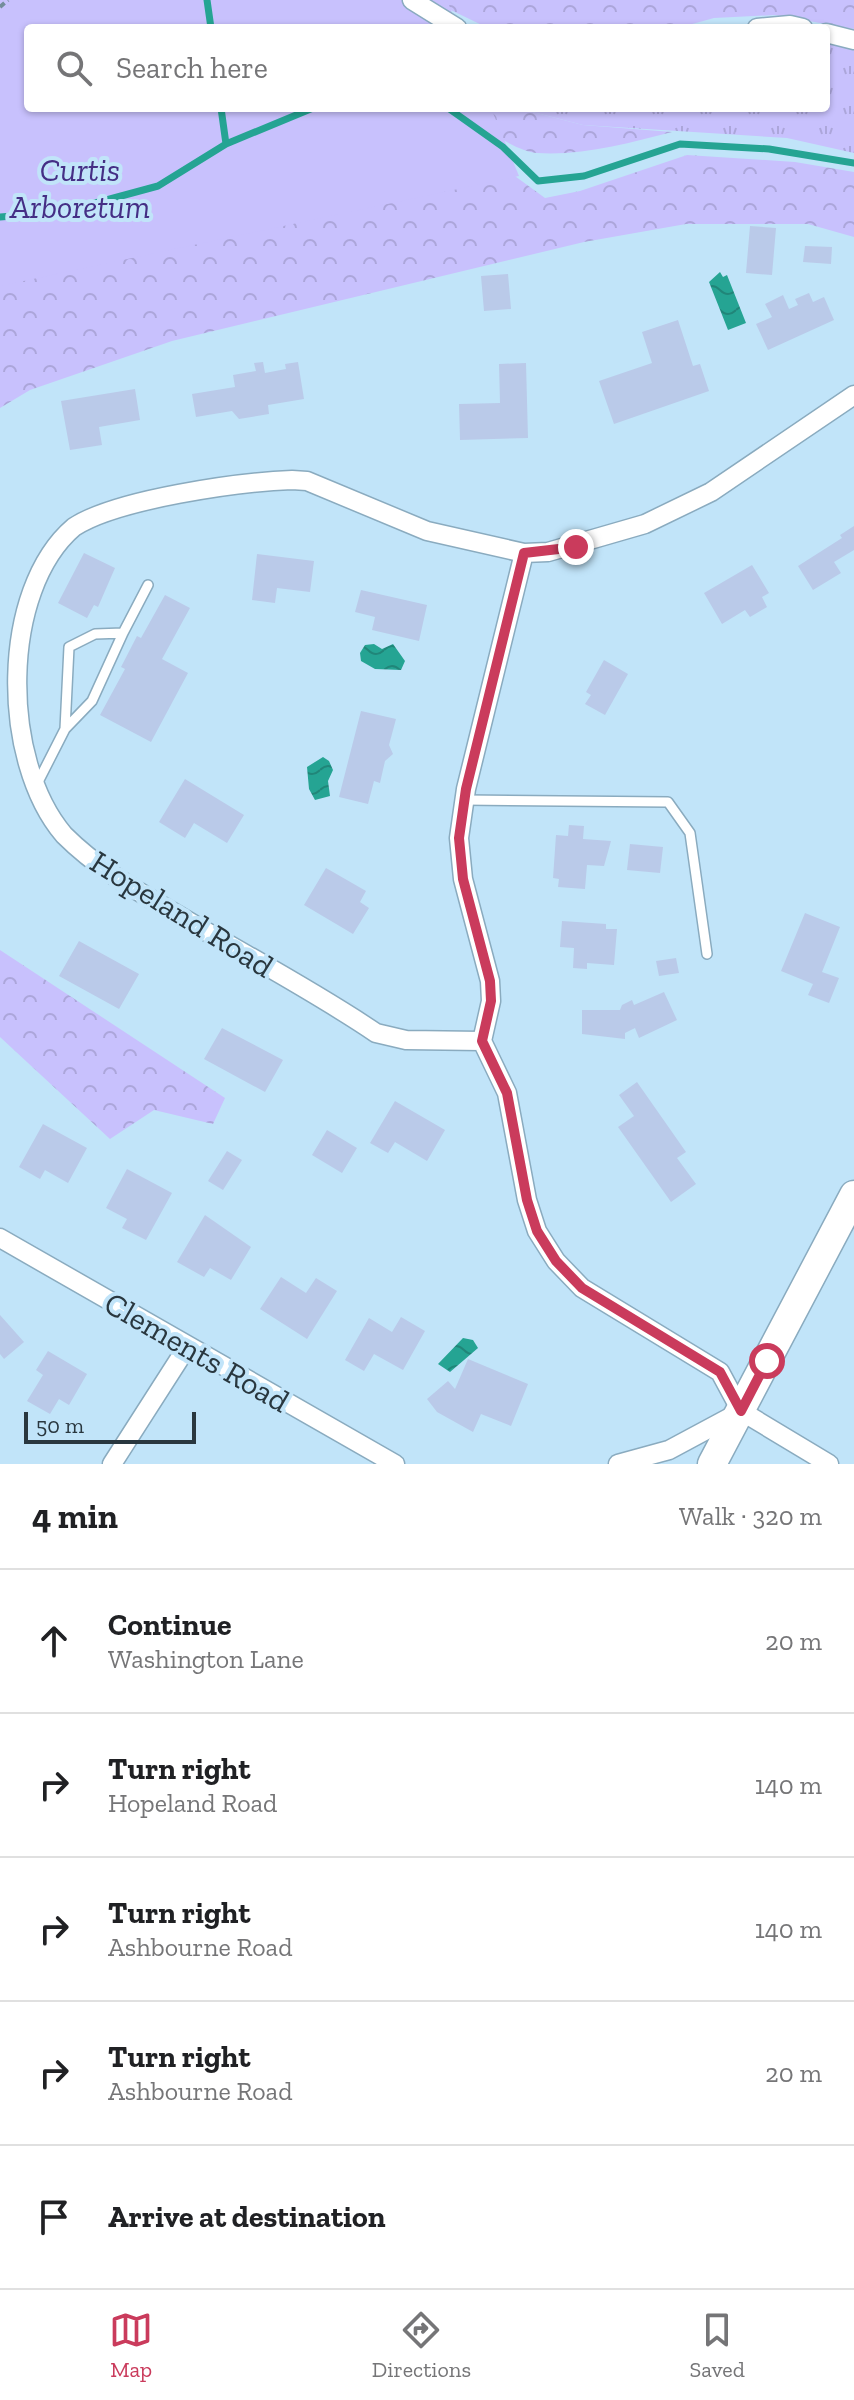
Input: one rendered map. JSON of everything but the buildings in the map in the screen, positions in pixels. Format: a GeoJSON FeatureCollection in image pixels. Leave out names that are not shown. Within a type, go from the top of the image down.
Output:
{"type":"FeatureCollection","features":[{"type":"Feature","properties":{"kind":"main road"},"geometry":{"type":"LineString","coordinates":[[712,1464],[854,1195]]}},
{"type":"Feature","properties":{"kind":"street"},"geometry":{"type":"LineString","coordinates":[[412,0],[451,24]]}},
{"type":"Feature","properties":{"kind":"street"},"geometry":{"type":"LineString","coordinates":[[830,34],[854,40]]}},
{"type":"Feature","properties":{"kind":"street","name":"Hopeland Road"},"geometry":{"type":"LineString","coordinates":[[482,1041],[406,1040],[376,1033],[109,874],[54,825],[32,794],[11,744],[5,697],[12,619],[36,563],[61,536],[94,516],[129,504],[292,480],[307,481],[427,531],[524,553],[576,547],[645,524],[752,467],[854,395]]}},
{"type":"Feature","properties":{"kind":"street"},"geometry":{"type":"LineString","coordinates":[[524,553],[464,800],[459,838],[463,879],[490,981],[491,1001],[482,1041],[507,1093],[527,1200],[537,1231],[556,1261],[582,1288],[720,1372],[741,1411],[829,1464]]}},
{"type":"Feature","properties":{"kind":"street","name":"Clements Road"},"geometry":{"type":"LineString","coordinates":[[0,1238],[395,1464]]}},
{"type":"Feature","properties":{"kind":"street"},"geometry":{"type":"LineString","coordinates":[[112,1464],[187,1347]]}},
{"type":"Feature","properties":{"kind":"street"},"geometry":{"type":"LineString","coordinates":[[618,1464],[669,1450],[741,1411]]}},
{"type":"Feature","properties":{"kind":"lane"},"geometry":{"type":"LineString","coordinates":[[32,794],[65,729],[92,701],[148,585]]}},
{"type":"Feature","properties":{"kind":"lane"},"geometry":{"type":"LineString","coordinates":[[65,729],[69,647],[95,634],[123,633]]}},
{"type":"Feature","properties":{"kind":"lane"},"geometry":{"type":"LineString","coordinates":[[464,800],[668,802],[690,833],[707,954]]}},
{"type":"Feature","properties":{"kind":"path"},"geometry":{"type":"LineString","coordinates":[[0,7],[8,0]]}},
{"type":"Feature","properties":{"kind":"green space","name":"Curtis Arboretum"},"geometry":{"type":"Polygon","coordinates":[[[0,0],[447,0],[456,24],[24,24],[24,112],[493,112],[519,176],[0,286],[0,0]]]}},
{"type":"Feature","properties":{"kind":"green space"},"geometry":{"type":"Polygon","coordinates":[[[430,0],[854,0],[854,29],[775,15],[714,18],[692,24],[480,24],[430,0]]]}},
{"type":"Feature","properties":{"kind":"green space"},"geometry":{"type":"Polygon","coordinates":[[[830,43],[854,47],[854,153],[787,138],[583,125],[533,112],[830,112],[830,43]]]}},
{"type":"Feature","properties":{"kind":"green space"},"geometry":{"type":"Polygon","coordinates":[[[461,112],[533,112],[583,125],[672,132],[588,151],[537,153],[506,142],[461,112]]]}},
{"type":"Feature","properties":{"kind":"green space"},"geometry":{"type":"Polygon","coordinates":[[[478,149],[545,198],[580,191],[687,155],[795,162],[854,172],[854,237],[808,224],[686,224],[584,242],[172,341],[30,390],[0,408],[0,238],[478,149]]]}},
{"type":"Feature","properties":{"kind":"green space"},"geometry":{"type":"Polygon","coordinates":[[[0,950],[225,1098],[213,1124],[154,1110],[110,1139],[0,1037],[0,950]]]}},
{"type":"Feature","properties":{"kind":"water"},"geometry":{"type":"Polygon","coordinates":[[[720,272],[723,277],[727,275],[746,323],[728,330],[709,282],[720,272]]]}},
{"type":"Feature","properties":{"kind":"water"},"geometry":{"type":"Polygon","coordinates":[[[374,644],[382,649],[393,644],[405,661],[401,670],[375,669],[361,661],[360,653],[365,645],[374,644]]]}},
{"type":"Feature","properties":{"kind":"water"},"geometry":{"type":"Polygon","coordinates":[[[323,757],[333,770],[328,781],[330,796],[315,800],[309,789],[307,767],[323,757]]]}},
{"type":"Feature","properties":{"kind":"water"},"geometry":{"type":"Polygon","coordinates":[[[463,1338],[473,1340],[478,1348],[450,1372],[438,1364],[463,1338]]]}},
{"type":"Feature","properties":{"kind":"waterway"},"geometry":{"type":"LineString","coordinates":[[207,0],[210,24]]}},
{"type":"Feature","properties":{"kind":"waterway"},"geometry":{"type":"LineString","coordinates":[[222,112],[226,144]]}},
{"type":"Feature","properties":{"kind":"waterway"},"geometry":{"type":"LineString","coordinates":[[0,217],[62,212],[158,186],[226,144],[303,112]]}},
{"type":"Feature","properties":{"kind":"waterway"},"geometry":{"type":"LineString","coordinates":[[454,112],[503,147],[538,181],[584,176],[680,144],[769,149],[854,163]]}},
{"type":"Feature","properties":{"kind":"route"},"geometry":{"type":"LineString","coordinates":[[576,547],[524,553],[466,789],[459,838],[460,860],[490,981],[491,1001],[482,1041],[507,1093],[514,1116],[527,1200],[537,1231],[567,1275],[628,1318],[720,1372],[741,1411],[767,1361]]}}]}
